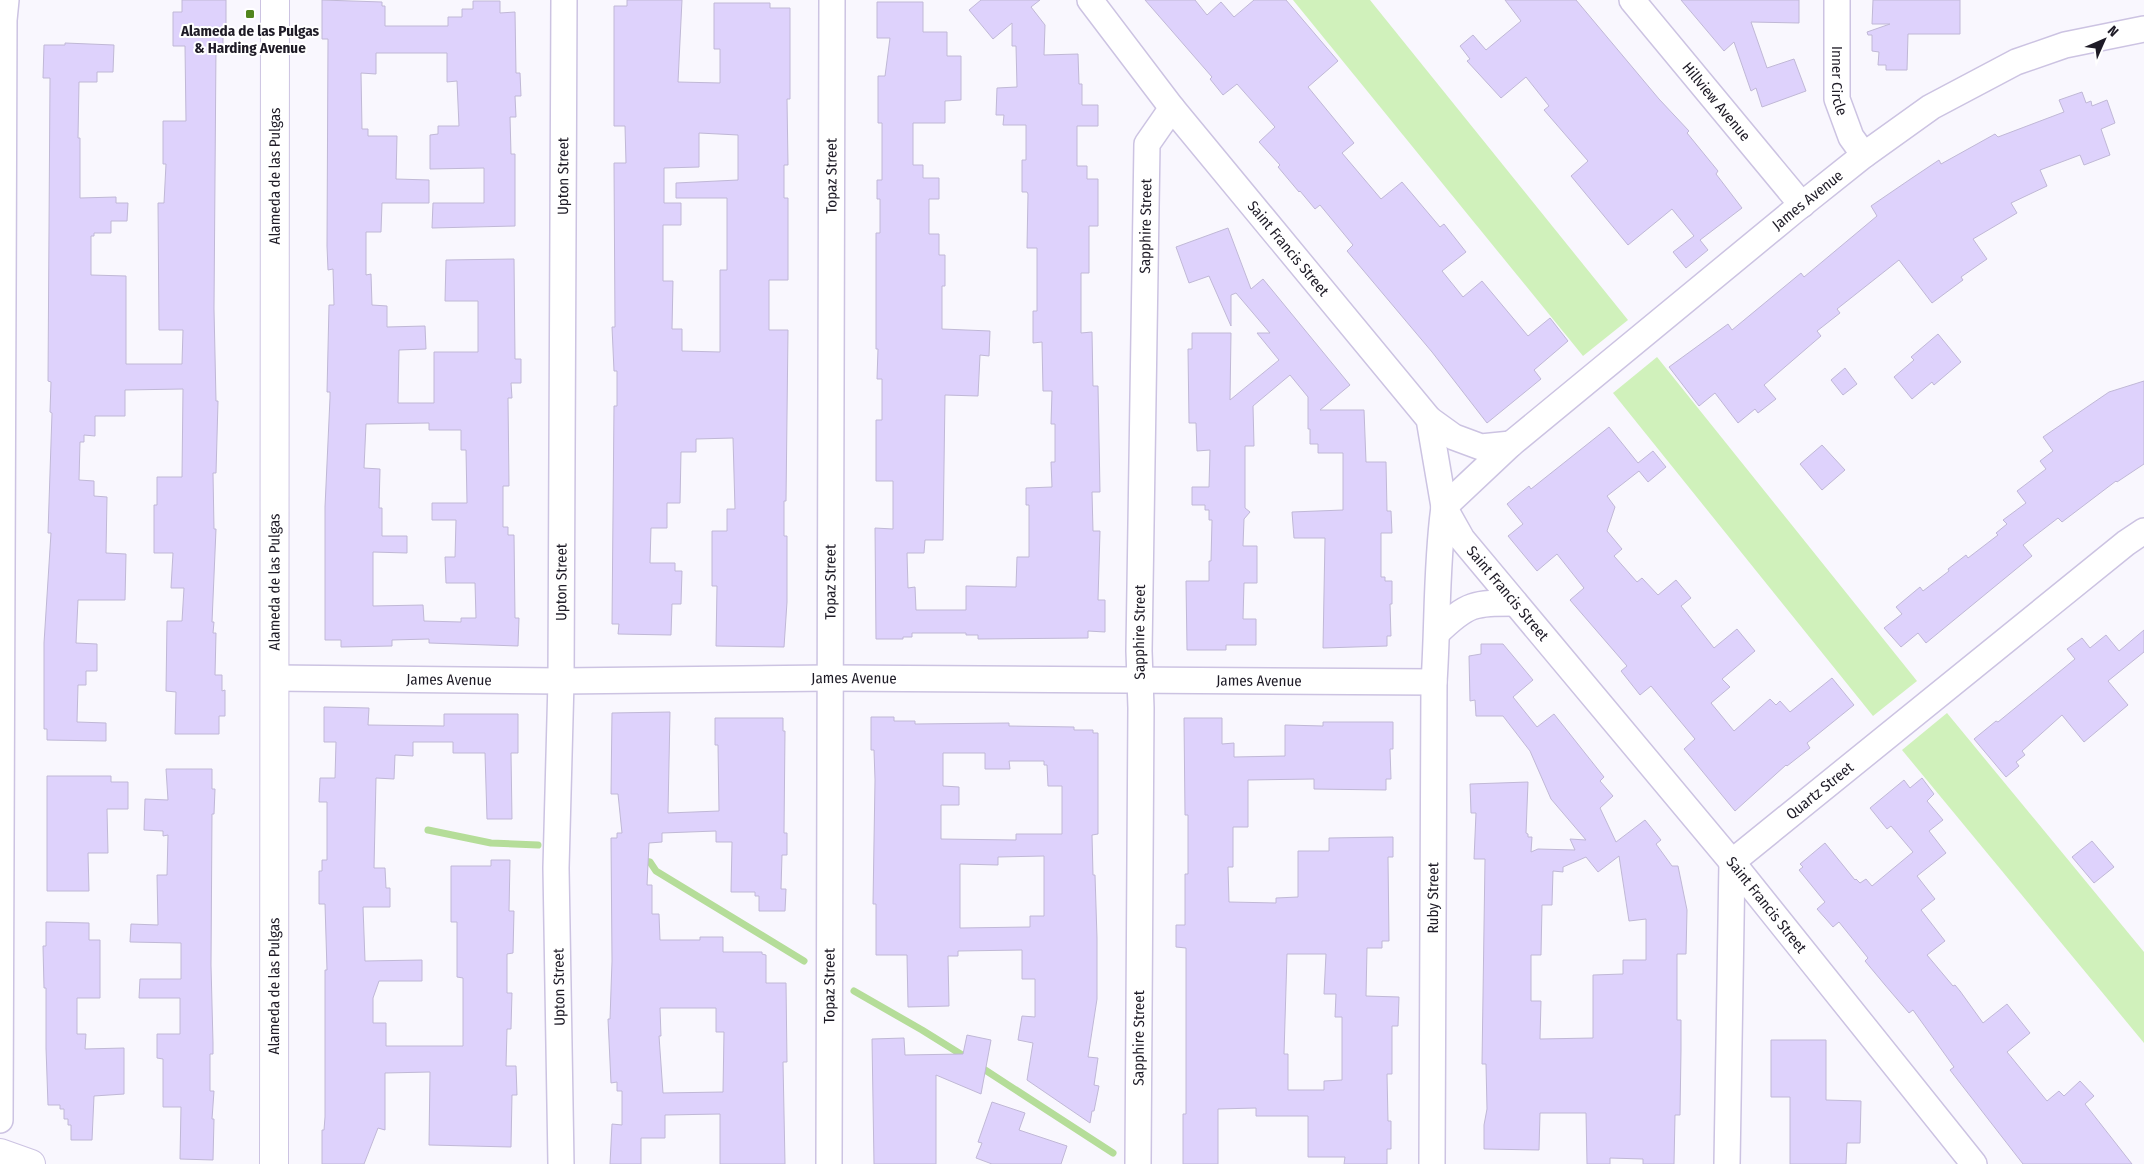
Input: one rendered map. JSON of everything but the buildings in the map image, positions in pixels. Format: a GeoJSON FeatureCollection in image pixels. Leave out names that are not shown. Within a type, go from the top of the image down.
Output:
{"type":"FeatureCollection","features":[{"type":"Feature","properties":{"kind":"main road","name":"Alameda de las Pulgas"},"geometry":{"type":"LineString","coordinates":[[274,1164],[275,0]]}},
{"type":"Feature","properties":{"kind":"main road"},"geometry":{"type":"LineString","coordinates":[[0,1153],[31,1164]]}},
{"type":"Feature","properties":{"kind":"street"},"geometry":{"type":"LineString","coordinates":[[0,1120],[4,20],[6,0]]}},
{"type":"Feature","properties":{"kind":"street","name":"Upton Street"},"geometry":{"type":"LineString","coordinates":[[561,1164],[556,868],[561,681],[564,0]]}},
{"type":"Feature","properties":{"kind":"street","name":"Topaz Street"},"geometry":{"type":"LineString","coordinates":[[829,1164],[832,0]]}},
{"type":"Feature","properties":{"kind":"street","name":"Saint Francis Street"},"geometry":{"type":"LineString","coordinates":[[1090,0],[1172,108],[1429,419],[1444,507],[1462,538],[1732,862],[1974,1164]]}},
{"type":"Feature","properties":{"kind":"street","name":"Hillview Avenue"},"geometry":{"type":"LineString","coordinates":[[1632,0],[1802,205]]}},
{"type":"Feature","properties":{"kind":"street","name":"Inner Circle"},"geometry":{"type":"LineString","coordinates":[[1837,0],[1837,99],[1851,136],[1864,155]]}},
{"type":"Feature","properties":{"kind":"street","name":"James Avenue"},"geometry":{"type":"LineString","coordinates":[[1444,507],[1511,444],[1864,155],[1931,107],[2016,62],[2065,44],[2144,29]]}},
{"type":"Feature","properties":{"kind":"street","name":"Sapphire Street"},"geometry":{"type":"LineString","coordinates":[[1138,1164],[1140,682],[1146,144],[1172,108]]}},
{"type":"Feature","properties":{"kind":"street"},"geometry":{"type":"LineString","coordinates":[[1429,419],[1454,437],[1481,447],[1511,444]]}},
{"type":"Feature","properties":{"kind":"street","name":"Ruby Street"},"geometry":{"type":"LineString","coordinates":[[1432,1164],[1434,682],[1438,632],[1438,549],[1444,507]]}},
{"type":"Feature","properties":{"kind":"street","name":"Quartz Street"},"geometry":{"type":"LineString","coordinates":[[1732,862],[2118,549],[2144,531]]}},
{"type":"Feature","properties":{"kind":"street"},"geometry":{"type":"LineString","coordinates":[[1438,632],[1469,606],[1488,603],[1515,603]]}},
{"type":"Feature","properties":{"kind":"street","name":"James Avenue"},"geometry":{"type":"LineString","coordinates":[[275,678],[561,681],[831,678],[1140,682],[1434,682]]}},
{"type":"Feature","properties":{"kind":"street"},"geometry":{"type":"LineString","coordinates":[[1727,1164],[1732,862]]}},
{"type":"Feature","properties":{"kind":"green space"},"geometry":{"type":"Polygon","coordinates":[[[1293,0],[1370,0],[1628,320],[1583,356],[1293,0]]]}},
{"type":"Feature","properties":{"kind":"green space"},"geometry":{"type":"Polygon","coordinates":[[[1657,357],[1917,681],[1873,716],[1613,393],[1657,357]]]}},
{"type":"Feature","properties":{"kind":"green space"},"geometry":{"type":"Polygon","coordinates":[[[1947,713],[2144,952],[2144,1043],[1902,750],[1947,713]]]}},
{"type":"Feature","properties":{"kind":"waterway"},"geometry":{"type":"LineString","coordinates":[[428,830],[491,843],[538,845]]}},
{"type":"Feature","properties":{"kind":"waterway"},"geometry":{"type":"LineString","coordinates":[[639,860],[650,862],[656,871],[804,961]]}},
{"type":"Feature","properties":{"kind":"waterway"},"geometry":{"type":"LineString","coordinates":[[854,991],[967,1058]]}},
{"type":"Feature","properties":{"kind":"waterway"},"geometry":{"type":"LineString","coordinates":[[979,1066],[1113,1153]]}},
{"type":"Feature","properties":{"kind":"place","name":"Alameda de las Pulgas & Harding Avenue"},"geometry":{"type":"Point","coordinates":[250,14]}}]}
